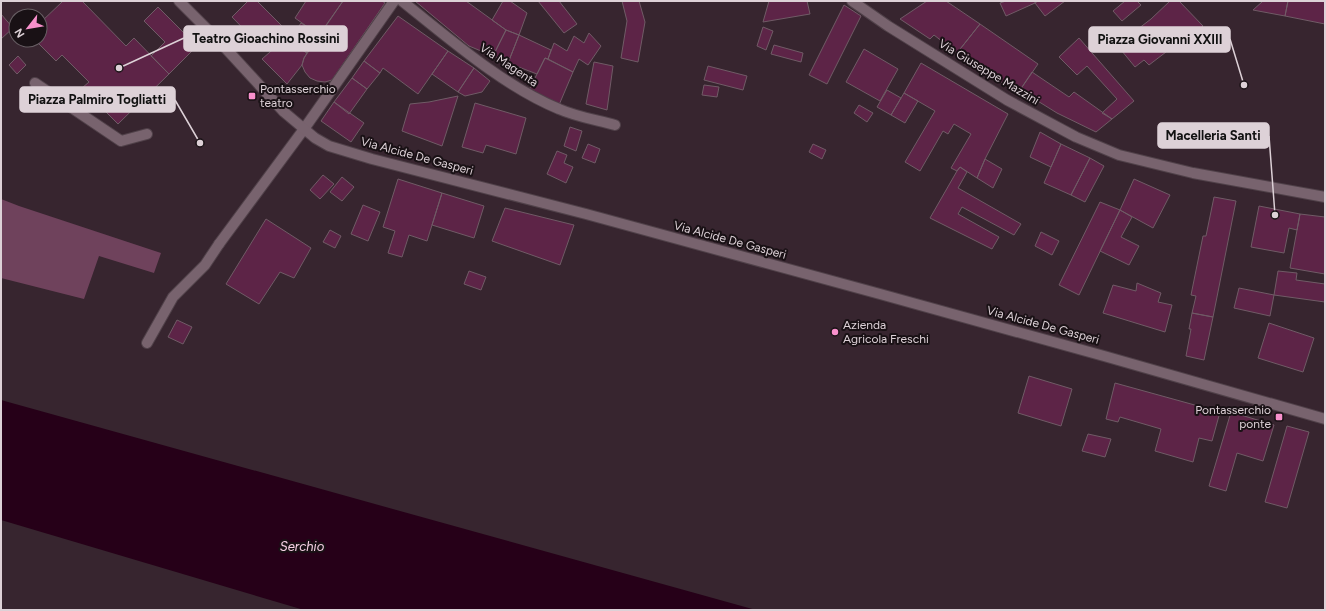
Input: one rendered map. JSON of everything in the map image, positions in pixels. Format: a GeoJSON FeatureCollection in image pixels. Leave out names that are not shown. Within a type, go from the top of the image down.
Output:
{"type":"FeatureCollection","features":[{"type":"Feature","properties":{"kind":"street","name":"Via Alcide De Gasperi"},"geometry":{"type":"LineString","coordinates":[[179,1],[284,112],[304,129],[329,146],[372,159],[586,214],[888,296],[1112,358],[1325,420]]}},
{"type":"Feature","properties":{"kind":"street"},"geometry":{"type":"LineString","coordinates":[[147,343],[174,297],[205,265],[304,129],[394,1]]}},
{"type":"Feature","properties":{"kind":"street","name":"Via Magenta"},"geometry":{"type":"LineString","coordinates":[[402,1],[469,54],[530,96],[561,110],[615,125]]}},
{"type":"Feature","properties":{"kind":"street","name":"Via Giuseppe Mazzini"},"geometry":{"type":"LineString","coordinates":[[852,1],[888,26],[1006,100],[1076,137],[1119,155],[1193,173],[1325,197]]}},
{"type":"Feature","properties":{"kind":"street"},"geometry":{"type":"LineString","coordinates":[[34,83],[121,141],[148,134]]}},
{"type":"Feature","properties":{"kind":"shaded area"},"geometry":{"type":"Polygon","coordinates":[[[1,199],[161,253],[154,273],[99,256],[84,299],[1,278],[1,199]]]}},
{"type":"Feature","properties":{"kind":"water","name":"Serchio"},"geometry":{"type":"Polygon","coordinates":[[[1,400],[756,610],[304,610],[1,520],[1,400]]]}},
{"type":"Feature","properties":{"kind":"building"},"geometry":{"type":"Polygon","coordinates":[[[63,1],[82,1],[126,46],[134,38],[169,74],[118,124],[82,88],[89,82],[62,55],[56,61],[43,48],[48,48],[48,15],[63,1]]]}},
{"type":"Feature","properties":{"kind":"building"},"geometry":{"type":"Polygon","coordinates":[[[248,1],[257,1],[282,26],[275,33],[278,36],[264,50],[232,17],[248,1]]]}},
{"type":"Feature","properties":{"kind":"building"},"geometry":{"type":"Polygon","coordinates":[[[306,1],[343,1],[319,35],[295,18],[306,1]]]}},
{"type":"Feature","properties":{"kind":"building"},"geometry":{"type":"Polygon","coordinates":[[[343,1],[382,1],[385,3],[332,80],[325,82],[317,81],[310,78],[305,72],[302,65],[304,58],[343,1]]]}},
{"type":"Feature","properties":{"kind":"building"},"geometry":{"type":"Polygon","coordinates":[[[415,1],[466,1],[506,30],[493,56],[469,46],[415,1]]]}},
{"type":"Feature","properties":{"kind":"building"},"geometry":{"type":"Polygon","coordinates":[[[503,1],[510,1],[527,13],[519,35],[506,30],[492,20],[503,1]]]}},
{"type":"Feature","properties":{"kind":"building"},"geometry":{"type":"Polygon","coordinates":[[[538,1],[559,1],[577,24],[564,33],[538,1]]]}},
{"type":"Feature","properties":{"kind":"building"},"geometry":{"type":"Polygon","coordinates":[[[622,1],[639,1],[645,22],[638,62],[621,58],[627,21],[622,1]]]}},
{"type":"Feature","properties":{"kind":"building"},"geometry":{"type":"Polygon","coordinates":[[[769,1],[807,1],[810,14],[763,22],[769,1]]]}},
{"type":"Feature","properties":{"kind":"building"},"geometry":{"type":"Polygon","coordinates":[[[927,1],[946,1],[980,24],[957,53],[934,35],[930,39],[900,19],[927,1]]]}},
{"type":"Feature","properties":{"kind":"building"},"geometry":{"type":"Polygon","coordinates":[[[1006,1],[1035,1],[1035,3],[1006,16],[1000,3],[1006,1]]]}},
{"type":"Feature","properties":{"kind":"building"},"geometry":{"type":"Polygon","coordinates":[[[1038,1],[1065,1],[1045,16],[1035,3],[1038,1]]]}},
{"type":"Feature","properties":{"kind":"building"},"geometry":{"type":"Polygon","coordinates":[[[1125,1],[1137,1],[1141,5],[1122,21],[1113,11],[1125,1]]]}},
{"type":"Feature","properties":{"kind":"building"},"geometry":{"type":"Polygon","coordinates":[[[1170,1],[1179,1],[1203,26],[1181,44],[1169,35],[1160,42],[1166,52],[1149,65],[1144,60],[1135,67],[1117,45],[1151,19],[1170,1]]]}},
{"type":"Feature","properties":{"kind":"building"},"geometry":{"type":"Polygon","coordinates":[[[1263,1],[1288,1],[1285,16],[1253,10],[1263,1]]]}},
{"type":"Feature","properties":{"kind":"building"},"geometry":{"type":"Polygon","coordinates":[[[1288,1],[1325,1],[1325,24],[1285,16],[1288,1]]]}},
{"type":"Feature","properties":{"kind":"building"},"geometry":{"type":"Polygon","coordinates":[[[844,5],[861,16],[827,84],[809,75],[844,5]]]}},
{"type":"Feature","properties":{"kind":"building"},"geometry":{"type":"Polygon","coordinates":[[[158,7],[197,46],[169,74],[151,56],[165,42],[144,21],[158,7]]]}},
{"type":"Feature","properties":{"kind":"building"},"geometry":{"type":"Polygon","coordinates":[[[1,14],[8,22],[8,33],[1,39],[1,14]]]}},
{"type":"Feature","properties":{"kind":"building"},"geometry":{"type":"Polygon","coordinates":[[[398,16],[448,51],[418,94],[383,68],[380,73],[364,61],[398,16]]]}},
{"type":"Feature","properties":{"kind":"building"},"geometry":{"type":"Polygon","coordinates":[[[301,23],[319,35],[307,53],[289,41],[301,23]]]}},
{"type":"Feature","properties":{"kind":"building"},"geometry":{"type":"Polygon","coordinates":[[[980,24],[1038,64],[1018,93],[957,53],[980,24]]]}},
{"type":"Feature","properties":{"kind":"building"},"geometry":{"type":"Polygon","coordinates":[[[763,27],[773,31],[766,50],[757,46],[763,27]]]}},
{"type":"Feature","properties":{"kind":"building"},"geometry":{"type":"Polygon","coordinates":[[[506,30],[519,35],[508,63],[493,56],[506,30]]]}},
{"type":"Feature","properties":{"kind":"building"},"geometry":{"type":"Polygon","coordinates":[[[589,33],[601,46],[588,65],[579,59],[573,72],[548,59],[554,43],[567,51],[574,36],[584,43],[589,33]]]}},
{"type":"Feature","properties":{"kind":"building"},"geometry":{"type":"Polygon","coordinates":[[[519,35],[551,50],[548,59],[545,58],[537,74],[508,63],[519,35]]]}},
{"type":"Feature","properties":{"kind":"building"},"geometry":{"type":"Polygon","coordinates":[[[1079,38],[1134,101],[1112,119],[1102,113],[1117,99],[1087,66],[1077,75],[1059,57],[1079,38]]]}},
{"type":"Feature","properties":{"kind":"building"},"geometry":{"type":"Polygon","coordinates":[[[291,43],[307,53],[302,65],[287,84],[262,59],[278,45],[285,51],[291,43]]]}},
{"type":"Feature","properties":{"kind":"building"},"geometry":{"type":"Polygon","coordinates":[[[774,45],[803,53],[801,62],[771,54],[774,45]]]}},
{"type":"Feature","properties":{"kind":"building"},"geometry":{"type":"Polygon","coordinates":[[[864,49],[898,69],[880,101],[846,82],[864,49]]]}},
{"type":"Feature","properties":{"kind":"building"},"geometry":{"type":"Polygon","coordinates":[[[448,51],[474,68],[458,92],[432,74],[448,51]]]}},
{"type":"Feature","properties":{"kind":"building"},"geometry":{"type":"Polygon","coordinates":[[[18,56],[26,65],[17,74],[9,65],[18,56]]]}},
{"type":"Feature","properties":{"kind":"building"},"geometry":{"type":"Polygon","coordinates":[[[545,58],[573,72],[559,105],[529,90],[545,58]]]}},
{"type":"Feature","properties":{"kind":"building"},"geometry":{"type":"Polygon","coordinates":[[[364,61],[380,73],[367,89],[352,78],[364,61]]]}},
{"type":"Feature","properties":{"kind":"building"},"geometry":{"type":"Polygon","coordinates":[[[594,62],[613,66],[607,110],[586,104],[594,62]]]}},
{"type":"Feature","properties":{"kind":"building"},"geometry":{"type":"Polygon","coordinates":[[[921,63],[1008,114],[977,178],[960,167],[957,171],[951,168],[971,134],[954,124],[948,134],[943,131],[920,171],[905,162],[935,111],[904,93],[921,63]]]}},
{"type":"Feature","properties":{"kind":"building"},"geometry":{"type":"Polygon","coordinates":[[[708,66],[747,76],[743,90],[704,80],[708,66]]]}},
{"type":"Feature","properties":{"kind":"building"},"geometry":{"type":"Polygon","coordinates":[[[474,68],[490,81],[482,92],[465,96],[458,92],[474,68]]]}},
{"type":"Feature","properties":{"kind":"building"},"geometry":{"type":"Polygon","coordinates":[[[1032,72],[1069,97],[1074,92],[1112,119],[1096,132],[1057,113],[1020,90],[1032,72]]]}},
{"type":"Feature","properties":{"kind":"building"},"geometry":{"type":"Polygon","coordinates":[[[352,78],[367,89],[349,114],[334,102],[352,78]]]}},
{"type":"Feature","properties":{"kind":"building"},"geometry":{"type":"Polygon","coordinates":[[[704,85],[719,87],[717,97],[702,95],[704,85]]]}},
{"type":"Feature","properties":{"kind":"building"},"geometry":{"type":"Polygon","coordinates":[[[887,90],[901,98],[891,115],[877,107],[887,90]]]}},
{"type":"Feature","properties":{"kind":"building"},"geometry":{"type":"Polygon","coordinates":[[[904,93],[918,101],[905,123],[891,115],[904,93]]]}},
{"type":"Feature","properties":{"kind":"building"},"geometry":{"type":"Polygon","coordinates":[[[458,96],[442,146],[402,131],[410,104],[458,96]]]}},
{"type":"Feature","properties":{"kind":"building"},"geometry":{"type":"Polygon","coordinates":[[[334,102],[364,123],[351,142],[321,121],[334,102]]]}},
{"type":"Feature","properties":{"kind":"building"},"geometry":{"type":"Polygon","coordinates":[[[475,103],[526,118],[516,154],[486,145],[483,153],[462,147],[475,103]]]}},
{"type":"Feature","properties":{"kind":"building"},"geometry":{"type":"Polygon","coordinates":[[[859,105],[873,113],[867,122],[854,113],[859,105]]]}},
{"type":"Feature","properties":{"kind":"building"},"geometry":{"type":"Polygon","coordinates":[[[570,127],[582,131],[576,151],[564,146],[570,127]]]}},
{"type":"Feature","properties":{"kind":"building"},"geometry":{"type":"Polygon","coordinates":[[[1040,132],[1061,144],[1051,167],[1030,157],[1040,132]]]}},
{"type":"Feature","properties":{"kind":"building"},"geometry":{"type":"Polygon","coordinates":[[[588,144],[600,149],[595,163],[582,158],[588,144]]]}},
{"type":"Feature","properties":{"kind":"building"},"geometry":{"type":"Polygon","coordinates":[[[813,144],[826,150],[822,159],[809,152],[813,144]]]}},
{"type":"Feature","properties":{"kind":"building"},"geometry":{"type":"Polygon","coordinates":[[[1061,144],[1090,158],[1071,195],[1044,183],[1061,144]]]}},
{"type":"Feature","properties":{"kind":"building"},"geometry":{"type":"Polygon","coordinates":[[[557,151],[567,155],[564,163],[573,167],[566,183],[547,174],[557,151]]]}},
{"type":"Feature","properties":{"kind":"building"},"geometry":{"type":"Polygon","coordinates":[[[1090,158],[1104,166],[1085,202],[1071,195],[1090,158]]]}},
{"type":"Feature","properties":{"kind":"building"},"geometry":{"type":"Polygon","coordinates":[[[985,159],[1002,169],[993,188],[977,178],[985,159]]]}},
{"type":"Feature","properties":{"kind":"building"},"geometry":{"type":"Polygon","coordinates":[[[960,167],[967,172],[958,188],[1021,224],[1014,235],[962,207],[958,214],[999,237],[992,249],[930,218],[960,167]]]}},
{"type":"Feature","properties":{"kind":"building"},"geometry":{"type":"Polygon","coordinates":[[[323,175],[334,184],[320,199],[310,190],[323,175]]]}},
{"type":"Feature","properties":{"kind":"building"},"geometry":{"type":"Polygon","coordinates":[[[342,177],[354,187],[342,201],[330,192],[342,177]]]}},
{"type":"Feature","properties":{"kind":"building"},"geometry":{"type":"Polygon","coordinates":[[[398,179],[442,193],[427,241],[409,235],[402,257],[388,253],[395,231],[383,227],[398,179]]]}},
{"type":"Feature","properties":{"kind":"building"},"geometry":{"type":"Polygon","coordinates":[[[1134,179],[1170,195],[1153,228],[1120,210],[1134,179]]]}},
{"type":"Feature","properties":{"kind":"building"},"geometry":{"type":"Polygon","coordinates":[[[442,193],[484,206],[474,238],[432,225],[442,193]]]}},
{"type":"Feature","properties":{"kind":"building"},"geometry":{"type":"Polygon","coordinates":[[[1214,197],[1236,201],[1213,317],[1192,313],[1196,296],[1191,295],[1203,236],[1206,236],[1214,197]]]}},
{"type":"Feature","properties":{"kind":"building"},"geometry":{"type":"Polygon","coordinates":[[[1100,202],[1120,210],[1079,295],[1059,285],[1100,202]]]}},
{"type":"Feature","properties":{"kind":"building"},"geometry":{"type":"Polygon","coordinates":[[[363,205],[380,212],[368,241],[351,234],[363,205]]]}},
{"type":"Feature","properties":{"kind":"building"},"geometry":{"type":"Polygon","coordinates":[[[1259,206],[1300,214],[1297,230],[1289,228],[1284,253],[1251,247],[1259,206]]]}},
{"type":"Feature","properties":{"kind":"building"},"geometry":{"type":"Polygon","coordinates":[[[505,208],[574,225],[560,265],[492,241],[505,208]]]}},
{"type":"Feature","properties":{"kind":"building"},"geometry":{"type":"Polygon","coordinates":[[[1120,210],[1132,217],[1121,237],[1139,246],[1129,265],[1100,251],[1120,210]]]}},
{"type":"Feature","properties":{"kind":"building"},"geometry":{"type":"Polygon","coordinates":[[[1300,214],[1325,217],[1325,274],[1290,268],[1300,214]]]}},
{"type":"Feature","properties":{"kind":"building"},"geometry":{"type":"Polygon","coordinates":[[[266,219],[311,248],[294,278],[280,272],[259,304],[226,284],[266,219]]]}},
{"type":"Feature","properties":{"kind":"building"},"geometry":{"type":"Polygon","coordinates":[[[330,230],[341,236],[335,248],[323,242],[330,230]]]}},
{"type":"Feature","properties":{"kind":"building"},"geometry":{"type":"Polygon","coordinates":[[[1041,232],[1059,241],[1052,255],[1035,246],[1041,232]]]}},
{"type":"Feature","properties":{"kind":"building"},"geometry":{"type":"Polygon","coordinates":[[[469,271],[486,277],[481,290],[464,284],[469,271]]]}},
{"type":"Feature","properties":{"kind":"building"},"geometry":{"type":"Polygon","coordinates":[[[1278,271],[1297,273],[1296,280],[1325,284],[1325,302],[1274,295],[1278,271]]]}},
{"type":"Feature","properties":{"kind":"building"},"geometry":{"type":"Polygon","coordinates":[[[1137,283],[1161,293],[1158,302],[1172,305],[1165,332],[1103,313],[1113,285],[1136,291],[1137,283]]]}},
{"type":"Feature","properties":{"kind":"building"},"geometry":{"type":"Polygon","coordinates":[[[1239,288],[1274,295],[1270,316],[1234,308],[1239,288]]]}},
{"type":"Feature","properties":{"kind":"building"},"geometry":{"type":"Polygon","coordinates":[[[1192,313],[1213,317],[1204,360],[1186,356],[1191,329],[1189,329],[1192,313]]]}},
{"type":"Feature","properties":{"kind":"building"},"geometry":{"type":"Polygon","coordinates":[[[177,320],[192,327],[183,344],[168,337],[177,320]]]}},
{"type":"Feature","properties":{"kind":"building"},"geometry":{"type":"Polygon","coordinates":[[[1269,323],[1314,338],[1303,372],[1258,358],[1269,323]]]}},
{"type":"Feature","properties":{"kind":"building"},"geometry":{"type":"Polygon","coordinates":[[[1029,376],[1072,389],[1061,426],[1018,413],[1029,376]]]}},
{"type":"Feature","properties":{"kind":"building"},"geometry":{"type":"Polygon","coordinates":[[[1115,383],[1220,412],[1212,441],[1199,438],[1193,462],[1155,451],[1161,429],[1120,417],[1118,422],[1106,419],[1115,383]]]}},
{"type":"Feature","properties":{"kind":"building"},"geometry":{"type":"Polygon","coordinates":[[[1231,412],[1274,425],[1263,461],[1237,453],[1226,491],[1209,486],[1231,412]]]}},
{"type":"Feature","properties":{"kind":"building"},"geometry":{"type":"Polygon","coordinates":[[[1287,426],[1309,432],[1287,508],[1265,502],[1287,426]]]}},
{"type":"Feature","properties":{"kind":"building"},"geometry":{"type":"Polygon","coordinates":[[[1088,434],[1111,439],[1105,457],[1082,451],[1088,434]]]}},
{"type":"Feature","properties":{"kind":"place","name":"Teatro Gioachino Rossini"},"geometry":{"type":"Point","coordinates":[119,68]}},
{"type":"Feature","properties":{"kind":"place","name":"Piazza Giovanni XXIII"},"geometry":{"type":"Point","coordinates":[1244,85]}},
{"type":"Feature","properties":{"kind":"place","name":"Pontasserchio teatro"},"geometry":{"type":"Point","coordinates":[252,96]}},
{"type":"Feature","properties":{"kind":"place","name":"Piazza Palmiro Togliatti"},"geometry":{"type":"Point","coordinates":[200,143]}},
{"type":"Feature","properties":{"kind":"place","name":"Macelleria Santi"},"geometry":{"type":"Point","coordinates":[1275,215]}},
{"type":"Feature","properties":{"kind":"place","name":"Azienda Agricola Freschi"},"geometry":{"type":"Point","coordinates":[835,332]}},
{"type":"Feature","properties":{"kind":"place","name":"Pontasserchio ponte"},"geometry":{"type":"Point","coordinates":[1279,417]}}]}
